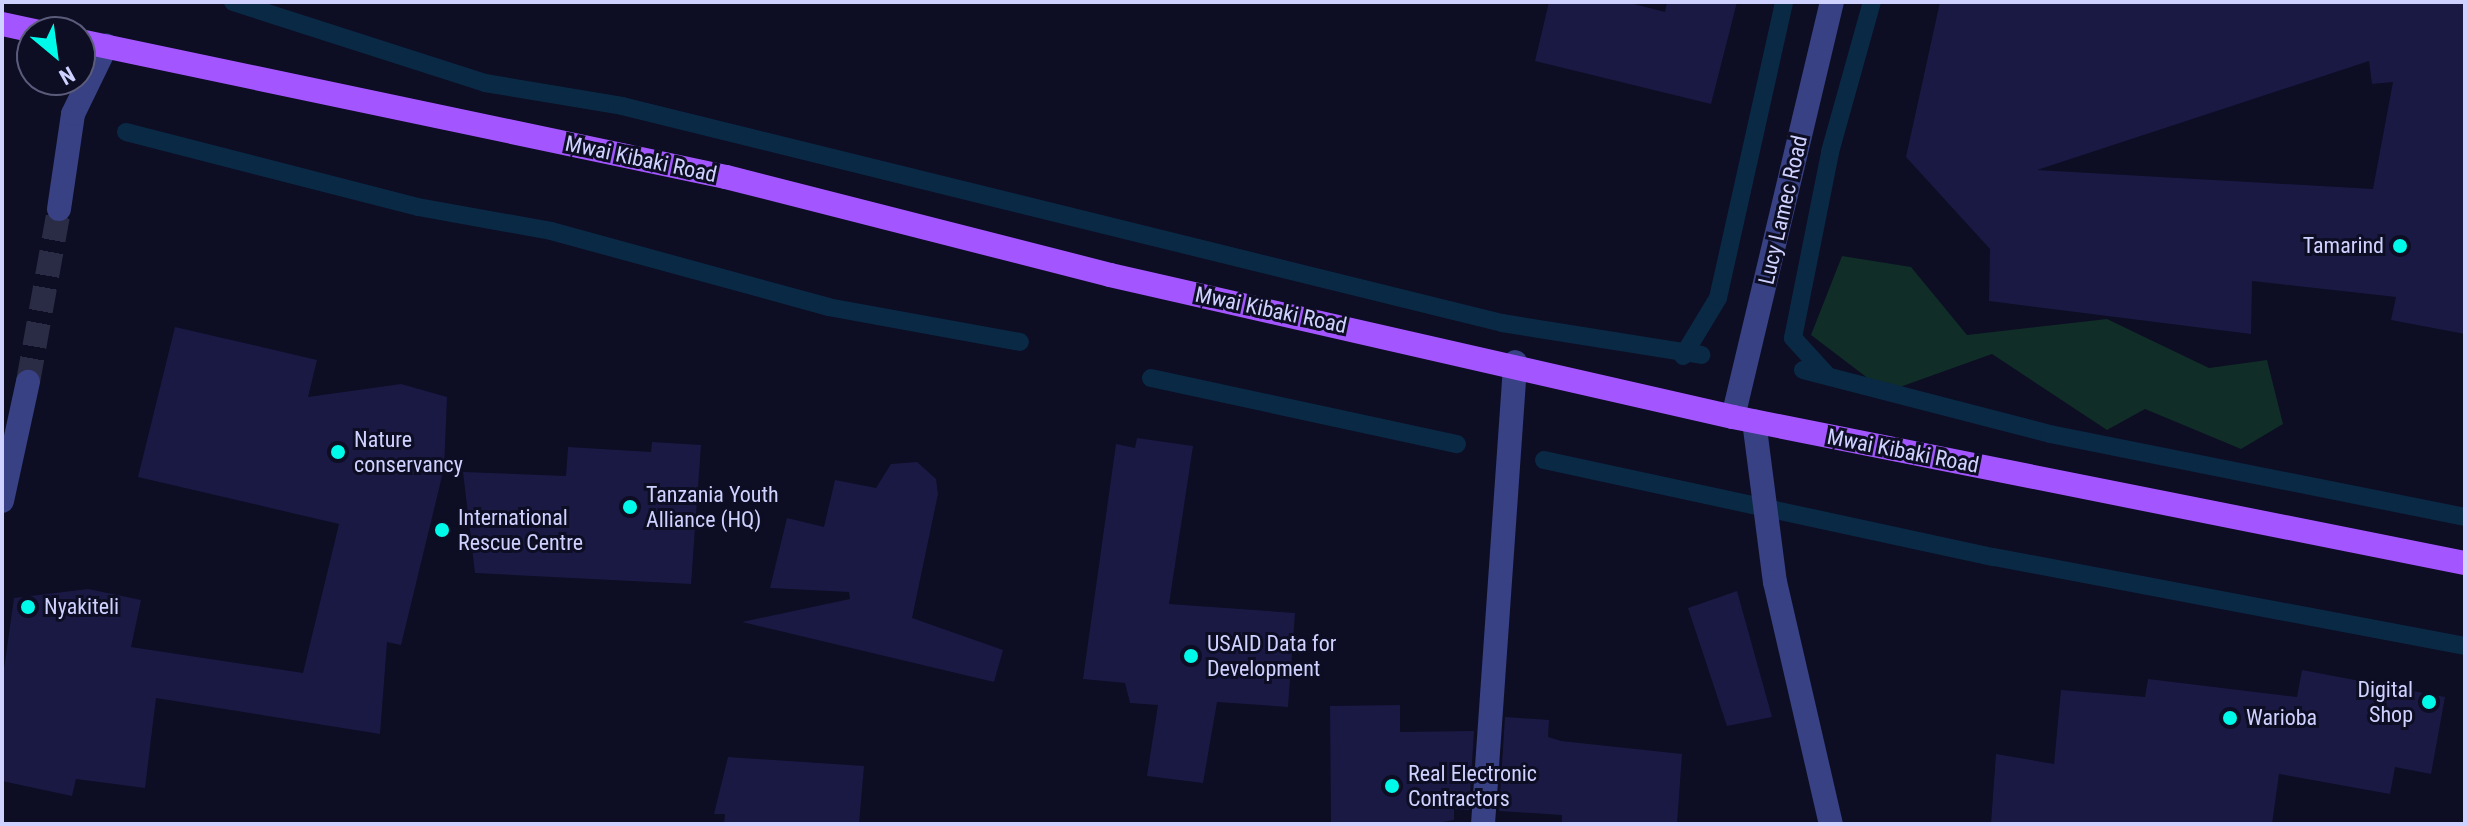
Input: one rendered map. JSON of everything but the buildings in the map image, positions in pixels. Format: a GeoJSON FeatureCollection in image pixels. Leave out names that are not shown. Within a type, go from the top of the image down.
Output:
{"type":"FeatureCollection","features":[{"type":"Feature","properties":{"kind":"main road","name":"Mwai Kibaki Road"},"geometry":{"type":"LineString","coordinates":[[96,44],[726,177],[1110,275],[1515,362],[1744,419],[2465,563]]}},
{"type":"Feature","properties":{"kind":"street","name":"Lucy Lamec Road"},"geometry":{"type":"LineString","coordinates":[[1831,824],[1775,582],[1744,419],[1832,2]]}},
{"type":"Feature","properties":{"kind":"street"},"geometry":{"type":"LineString","coordinates":[[59,209],[73,114],[106,46]]}},
{"type":"Feature","properties":{"kind":"street"},"geometry":{"type":"LineString","coordinates":[[1483,824],[1515,362]]}},
{"type":"Feature","properties":{"kind":"street"},"geometry":{"type":"LineString","coordinates":[[2,501],[28,382]]}},
{"type":"Feature","properties":{"kind":"green space"},"geometry":{"type":"Polygon","coordinates":[[[1842,256],[1911,267],[1967,335],[2107,319],[2209,368],[2267,360],[2283,424],[2241,449],[2145,409],[2107,430],[1992,354],[1886,392],[1811,335],[1842,256]]]}},
{"type":"Feature","properties":{"kind":"waterway"},"geometry":{"type":"LineString","coordinates":[[233,2],[485,83],[622,106],[1502,323],[1701,355]]}},
{"type":"Feature","properties":{"kind":"waterway"},"geometry":{"type":"LineString","coordinates":[[1683,356],[1718,298],[1784,2]]}},
{"type":"Feature","properties":{"kind":"waterway"},"geometry":{"type":"LineString","coordinates":[[1826,374],[1793,338],[1830,152],[1872,2]]}},
{"type":"Feature","properties":{"kind":"waterway"},"geometry":{"type":"LineString","coordinates":[[126,132],[418,207],[551,231],[828,307],[1020,342]]}},
{"type":"Feature","properties":{"kind":"waterway"},"geometry":{"type":"LineString","coordinates":[[1803,370],[2050,434],[2465,517]]}},
{"type":"Feature","properties":{"kind":"waterway"},"geometry":{"type":"LineString","coordinates":[[1151,378],[1457,444]]}},
{"type":"Feature","properties":{"kind":"waterway"},"geometry":{"type":"LineString","coordinates":[[1544,460],[1994,557],[2465,646]]}},
{"type":"Feature","properties":{"kind":"tunnel"},"geometry":{"type":"LineString","coordinates":[[28,382],[59,209]]}},
{"type":"Feature","properties":{"kind":"place","name":"Tamarind"},"geometry":{"type":"Point","coordinates":[2400,246]}},
{"type":"Feature","properties":{"kind":"place","name":"Nature conservancy"},"geometry":{"type":"Point","coordinates":[338,452]}},
{"type":"Feature","properties":{"kind":"place","name":"Tanzania Youth Alliance (HQ)"},"geometry":{"type":"Point","coordinates":[630,507]}},
{"type":"Feature","properties":{"kind":"place","name":"International Rescue Centre"},"geometry":{"type":"Point","coordinates":[442,530]}},
{"type":"Feature","properties":{"kind":"place","name":"Nyakiteli"},"geometry":{"type":"Point","coordinates":[28,607]}},
{"type":"Feature","properties":{"kind":"place","name":"USAID Data for Development"},"geometry":{"type":"Point","coordinates":[1191,656]}},
{"type":"Feature","properties":{"kind":"place","name":"Digital Shop"},"geometry":{"type":"Point","coordinates":[2429,702]}},
{"type":"Feature","properties":{"kind":"place","name":"Warioba"},"geometry":{"type":"Point","coordinates":[2230,718]}},
{"type":"Feature","properties":{"kind":"place","name":"Real Electronic Contractors"},"geometry":{"type":"Point","coordinates":[1392,786]}}]}
